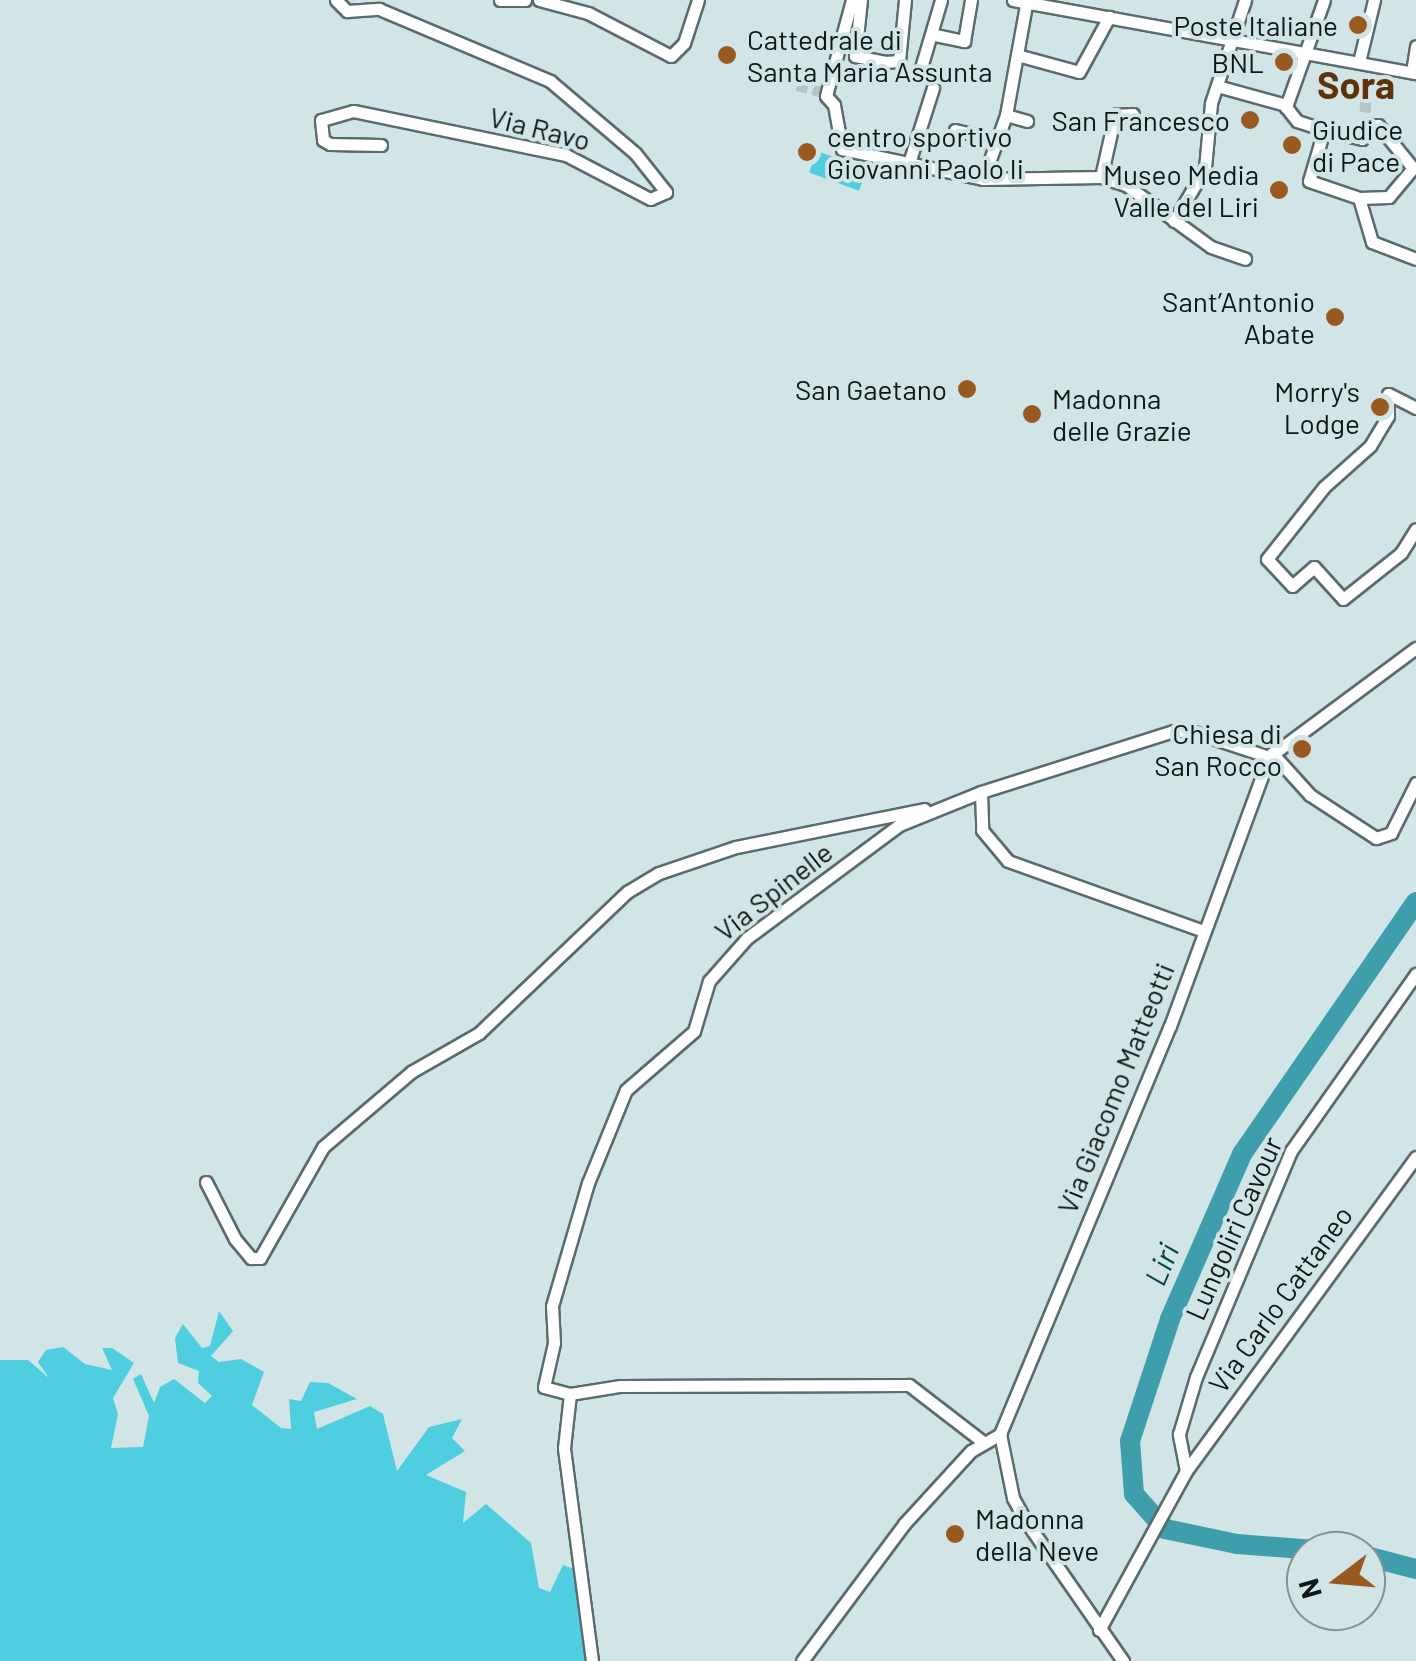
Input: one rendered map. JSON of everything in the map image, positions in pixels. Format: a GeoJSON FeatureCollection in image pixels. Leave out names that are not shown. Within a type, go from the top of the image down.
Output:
{"type":"FeatureCollection","features":[{"type":"Feature","properties":{"kind":"street","name":"Via Ravo"},"geometry":{"type":"LineString","coordinates":[[336,0],[347,11],[379,9],[550,81],[635,154],[666,192],[650,199],[566,156],[353,110],[321,120],[323,140],[330,144],[382,145]]}},
{"type":"Feature","properties":{"kind":"street"},"geometry":{"type":"LineString","coordinates":[[500,0],[525,0]]}},
{"type":"Feature","properties":{"kind":"street"},"geometry":{"type":"LineString","coordinates":[[540,0],[588,13],[671,56],[684,43],[698,0]]}},
{"type":"Feature","properties":{"kind":"street"},"geometry":{"type":"LineString","coordinates":[[852,0],[826,96],[834,105],[842,150],[983,179],[1021,182],[1101,177],[1126,185],[1174,221],[1245,260]]}},
{"type":"Feature","properties":{"kind":"street"},"geometry":{"type":"LineString","coordinates":[[861,0],[855,56],[899,61],[906,0]]}},
{"type":"Feature","properties":{"kind":"street"},"geometry":{"type":"LineString","coordinates":[[920,71],[935,35],[941,0]]}},
{"type":"Feature","properties":{"kind":"street"},"geometry":{"type":"LineString","coordinates":[[935,35],[964,40],[971,0]]}},
{"type":"Feature","properties":{"kind":"street"},"geometry":{"type":"LineString","coordinates":[[1012,0],[1414,72],[1416,46]]}},
{"type":"Feature","properties":{"kind":"street"},"geometry":{"type":"LineString","coordinates":[[1174,221],[1205,168],[1217,86],[1244,0]]}},
{"type":"Feature","properties":{"kind":"street"},"geometry":{"type":"LineString","coordinates":[[1286,105],[1301,52],[1324,0]]}},
{"type":"Feature","properties":{"kind":"street"},"geometry":{"type":"LineString","coordinates":[[1359,62],[1374,0]]}},
{"type":"Feature","properties":{"kind":"street"},"geometry":{"type":"LineString","coordinates":[[983,179],[1006,115],[1027,1]]}},
{"type":"Feature","properties":{"kind":"street"},"geometry":{"type":"LineString","coordinates":[[1017,55],[1078,72],[1109,17]]}},
{"type":"Feature","properties":{"kind":"street"},"geometry":{"type":"LineString","coordinates":[[1217,86],[1286,105],[1297,121],[1362,139],[1368,126],[1365,112]]}},
{"type":"Feature","properties":{"kind":"street"},"geometry":{"type":"LineString","coordinates":[[909,163],[932,88]]}},
{"type":"Feature","properties":{"kind":"street"},"geometry":{"type":"LineString","coordinates":[[1101,177],[1115,115],[1132,114]]}},
{"type":"Feature","properties":{"kind":"street"},"geometry":{"type":"LineString","coordinates":[[1006,115],[1027,120]]}},
{"type":"Feature","properties":{"kind":"street"},"geometry":{"type":"LineString","coordinates":[[1324,130],[1308,181],[1359,198],[1389,197],[1413,168],[1378,125],[1368,126]]}},
{"type":"Feature","properties":{"kind":"street"},"geometry":{"type":"LineString","coordinates":[[955,130],[997,140]]}},
{"type":"Feature","properties":{"kind":"street"},"geometry":{"type":"LineString","coordinates":[[1359,198],[1372,242],[1416,258]]}},
{"type":"Feature","properties":{"kind":"street"},"geometry":{"type":"LineString","coordinates":[[1416,408],[1388,394],[1388,416],[1370,446],[1324,488],[1267,559],[1292,586],[1314,567],[1342,599],[1402,553],[1416,529]]}},
{"type":"Feature","properties":{"kind":"street"},"geometry":{"type":"LineString","coordinates":[[1416,648],[1270,755],[1310,796],[1376,838],[1392,833],[1416,783]]}},
{"type":"Feature","properties":{"kind":"street","name":"Via Spinelle"},"geometry":{"type":"LineString","coordinates":[[570,1394],[544,1387],[554,1344],[552,1306],[588,1182],[626,1090],[640,1071],[694,1032],[709,981],[747,938],[898,826],[934,808],[1173,731],[1190,731],[1270,755]]}},
{"type":"Feature","properties":{"kind":"street","name":"Via Giacomo Matteotti"},"geometry":{"type":"LineString","coordinates":[[1000,1434],[1170,1026],[1270,755]]}},
{"type":"Feature","properties":{"kind":"street"},"geometry":{"type":"LineString","coordinates":[[981,792],[982,830],[1008,861],[1203,931]]}},
{"type":"Feature","properties":{"kind":"street"},"geometry":{"type":"LineString","coordinates":[[206,1182],[235,1239],[251,1258],[260,1258],[322,1147],[411,1072],[479,1033],[627,892],[659,874],[736,848],[934,808]]}},
{"type":"Feature","properties":{"kind":"street","name":"Lungoliri Cavour"},"geometry":{"type":"LineString","coordinates":[[1183,1477],[1178,1434],[1196,1378],[1291,1151],[1416,974]]}},
{"type":"Feature","properties":{"kind":"street","name":"Via Carlo Cattaneo"},"geometry":{"type":"LineString","coordinates":[[1099,1630],[1183,1477],[1416,1156]]}},
{"type":"Feature","properties":{"kind":"street"},"geometry":{"type":"LineString","coordinates":[[592,1661],[564,1448],[570,1394],[620,1386],[909,1385],[984,1442]]}},
{"type":"Feature","properties":{"kind":"street"},"geometry":{"type":"LineString","coordinates":[[802,1661],[904,1524],[984,1442],[1000,1434],[1013,1498],[1123,1661]]}},
{"type":"Feature","properties":{"kind":"shaded area"},"geometry":{"type":"Polygon","coordinates":[[[817,151],[867,169],[859,191],[809,173],[817,151]]]}},
{"type":"Feature","properties":{"kind":"shaded area"},"geometry":{"type":"Polygon","coordinates":[[[219,1311],[233,1331],[211,1356],[219,1362],[241,1359],[264,1372],[252,1405],[281,1428],[291,1429],[289,1399],[301,1401],[310,1382],[328,1383],[357,1399],[314,1412],[317,1429],[370,1406],[383,1414],[397,1471],[429,1427],[462,1419],[452,1438],[465,1451],[426,1475],[466,1492],[463,1523],[486,1504],[531,1543],[539,1588],[550,1592],[563,1565],[577,1570],[587,1661],[0,1661],[0,1360],[28,1360],[49,1378],[38,1362],[46,1350],[63,1347],[85,1364],[112,1370],[102,1348],[112,1348],[134,1363],[113,1398],[118,1414],[111,1448],[143,1447],[149,1416],[133,1379],[141,1374],[154,1403],[160,1387],[174,1379],[205,1403],[212,1396],[198,1383],[199,1371],[178,1363],[175,1338],[183,1324],[202,1348],[210,1346],[219,1311]]]}},
{"type":"Feature","properties":{"kind":"waterway","name":"Liri"},"geometry":{"type":"LineString","coordinates":[[1286,1548],[1237,1544],[1165,1529],[1134,1494],[1130,1441],[1170,1319],[1242,1154],[1416,902]]}},
{"type":"Feature","properties":{"kind":"waterway","name":"Liri"},"geometry":{"type":"LineString","coordinates":[[1386,1561],[1416,1569]]}},
{"type":"Feature","properties":{"kind":"tunnel"},"geometry":{"type":"LineString","coordinates":[[797,85],[827,93]]}},
{"type":"Feature","properties":{"kind":"tunnel"},"geometry":{"type":"LineString","coordinates":[[1365,112],[1366,100]]}},
{"type":"Feature","properties":{"kind":"place","name":"Poste Italiane"},"geometry":{"type":"Point","coordinates":[1358,25]}},
{"type":"Feature","properties":{"kind":"place","name":"Cattedrale di Santa Maria Assunta"},"geometry":{"type":"Point","coordinates":[727,55]}},
{"type":"Feature","properties":{"kind":"place","name":"BNL"},"geometry":{"type":"Point","coordinates":[1284,62]}},
{"type":"Feature","properties":{"kind":"place","name":"San Francesco"},"geometry":{"type":"Point","coordinates":[1250,120]}},
{"type":"Feature","properties":{"kind":"place","name":"Giudice di Pace"},"geometry":{"type":"Point","coordinates":[1292,145]}},
{"type":"Feature","properties":{"kind":"place","name":"centro sportivo Giovanni Paolo Ii"},"geometry":{"type":"Point","coordinates":[807,152]}},
{"type":"Feature","properties":{"kind":"place","name":"Museo Media Valle del Liri"},"geometry":{"type":"Point","coordinates":[1279,190]}},
{"type":"Feature","properties":{"kind":"place","name":"Sant’Antonio Abate"},"geometry":{"type":"Point","coordinates":[1335,317]}},
{"type":"Feature","properties":{"kind":"place","name":"San Gaetano"},"geometry":{"type":"Point","coordinates":[967,389]}},
{"type":"Feature","properties":{"kind":"place","name":"Morry's Lodge"},"geometry":{"type":"Point","coordinates":[1380,407]}},
{"type":"Feature","properties":{"kind":"place","name":"Madonna delle Grazie"},"geometry":{"type":"Point","coordinates":[1032,414]}},
{"type":"Feature","properties":{"kind":"place","name":"Chiesa di San Rocco"},"geometry":{"type":"Point","coordinates":[1302,749]}},
{"type":"Feature","properties":{"kind":"place","name":"Madonna della Neve"},"geometry":{"type":"Point","coordinates":[955,1534]}},
{"type":"Feature","properties":{"kind":"district","name":"Sora"},"geometry":{"type":"Point","coordinates":[1356,85]}}]}
